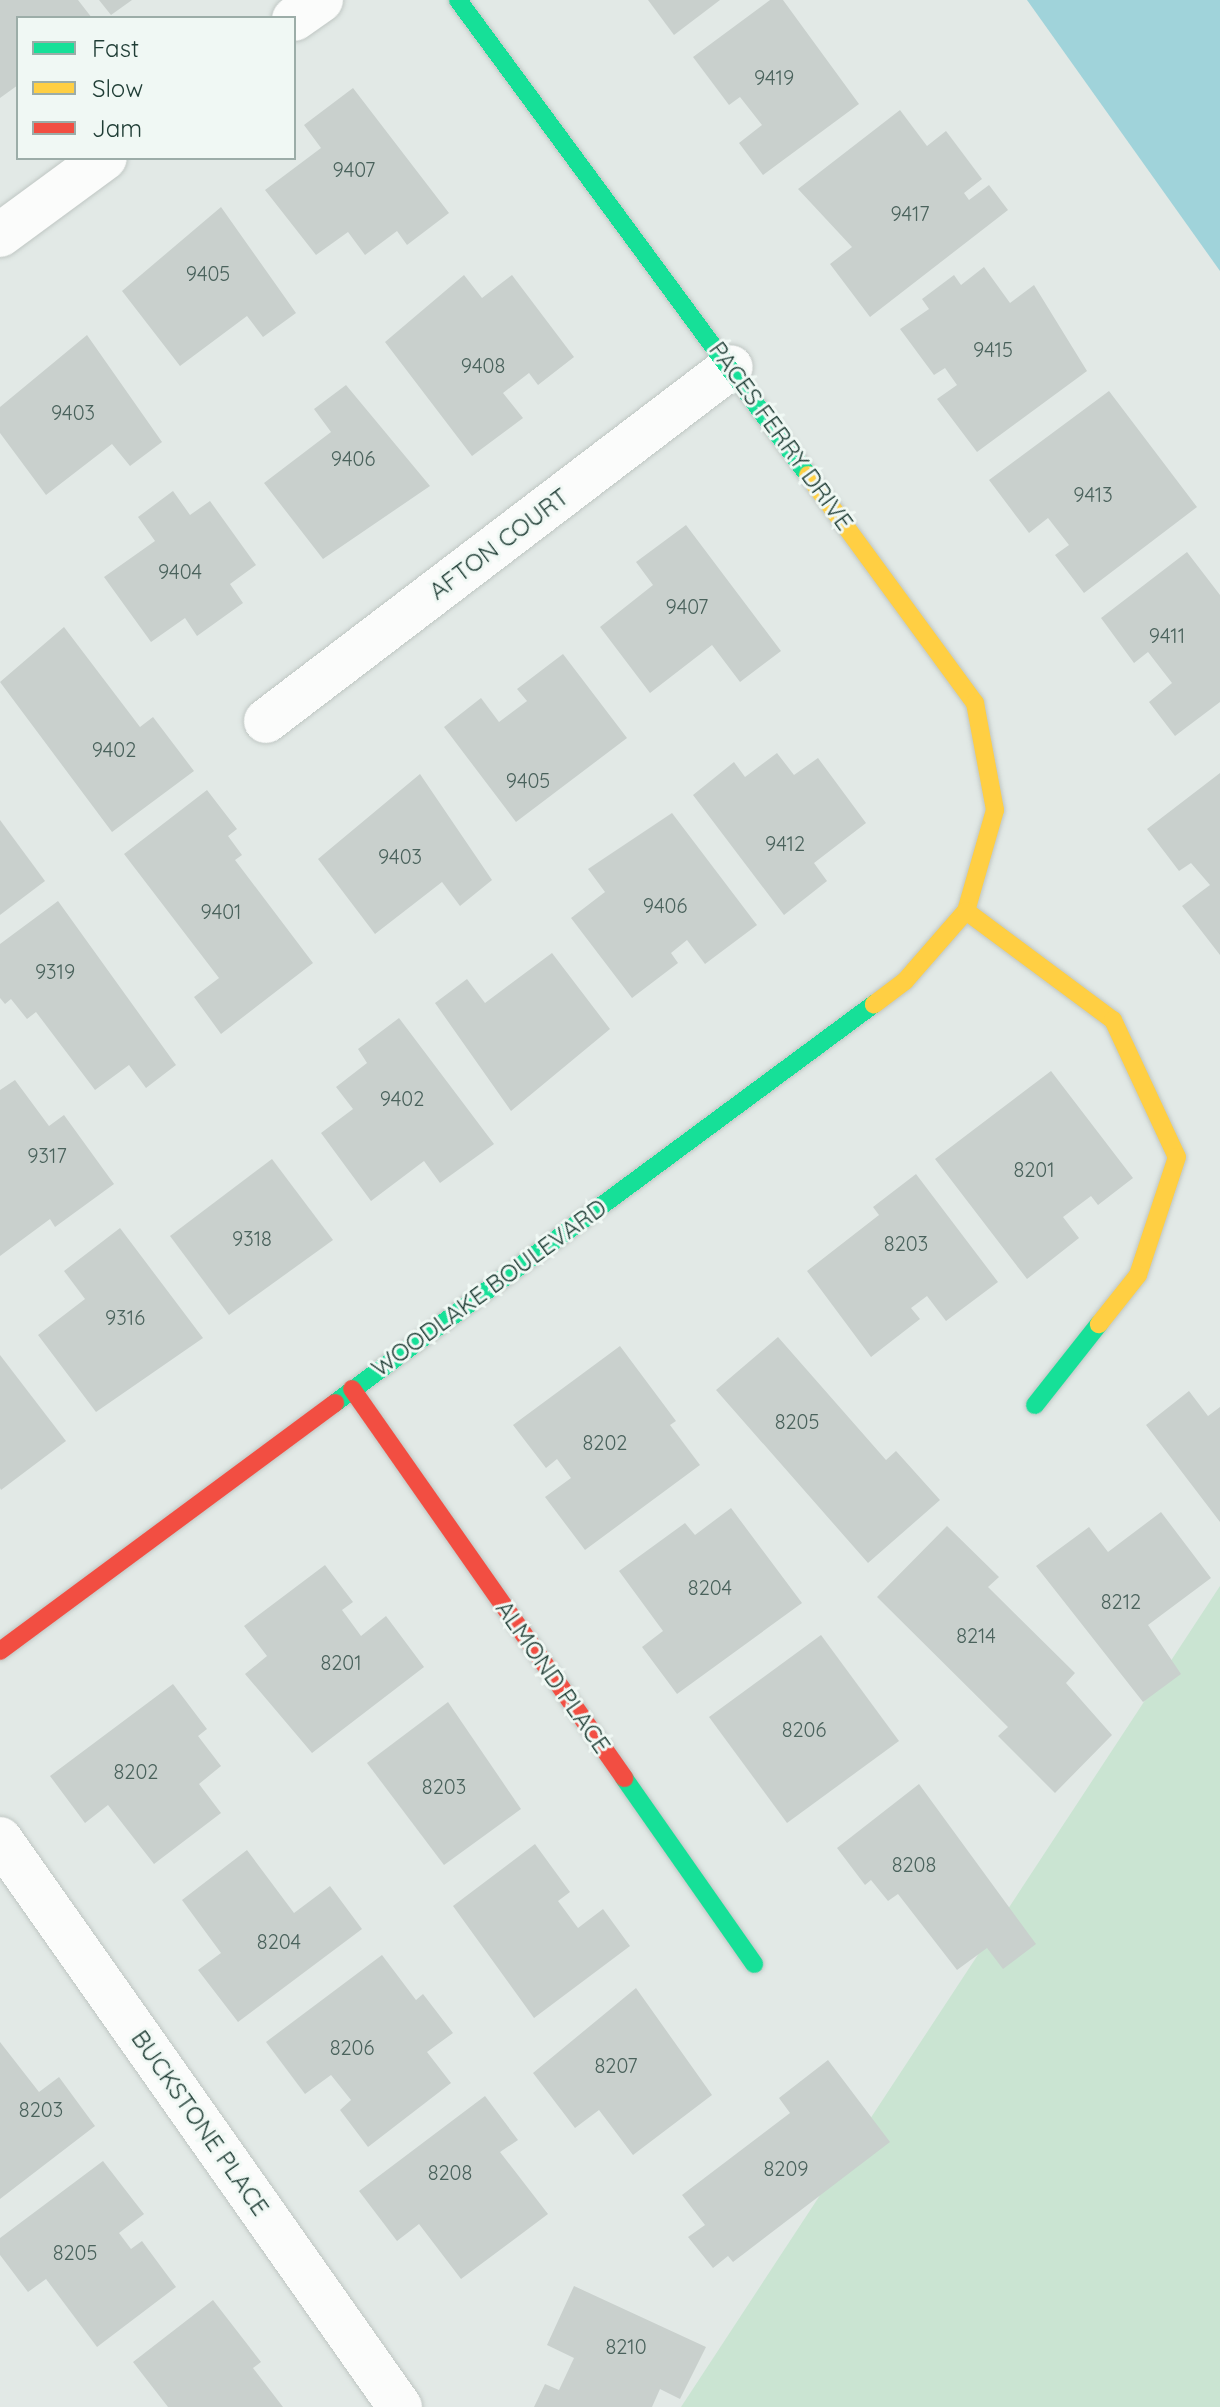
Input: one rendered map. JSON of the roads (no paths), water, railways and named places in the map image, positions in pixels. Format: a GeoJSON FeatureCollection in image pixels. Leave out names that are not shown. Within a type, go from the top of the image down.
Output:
{"type":"FeatureCollection","features":[{"type":"Feature","properties":{"kind":"street"},"geometry":{"type":"LineString","coordinates":[[296,18],[321,0]]}},
{"type":"Feature","properties":{"kind":"street","name":"PACES FERRY DRIVE"},"geometry":{"type":"LineString","coordinates":[[458,0],[731,367],[975,703],[995,810],[966,911]]}},
{"type":"Feature","properties":{"kind":"street"},"geometry":{"type":"LineString","coordinates":[[0,235],[102,160]]}},
{"type":"Feature","properties":{"kind":"street","name":"AFTON COURT"},"geometry":{"type":"LineString","coordinates":[[266,721],[731,367]]}},
{"type":"Feature","properties":{"kind":"street"},"geometry":{"type":"LineString","coordinates":[[966,911],[1113,1020],[1177,1157],[1138,1275],[1035,1405]]}},
{"type":"Feature","properties":{"kind":"street","name":"WOODLAKE BOULEVARD"},"geometry":{"type":"LineString","coordinates":[[0,1651],[905,981],[966,911]]}},
{"type":"Feature","properties":{"kind":"street","name":"ALMOND PLACE"},"geometry":{"type":"LineString","coordinates":[[352,1389],[754,1964]]}},
{"type":"Feature","properties":{"kind":"street","name":"BUCKSTONE PLACE"},"geometry":{"type":"LineString","coordinates":[[0,1839],[400,2407]]}},
{"type":"Feature","properties":{"kind":"water"},"geometry":{"type":"Polygon","coordinates":[[[1027,0],[1220,0],[1220,271],[1027,0]]]}}]}
